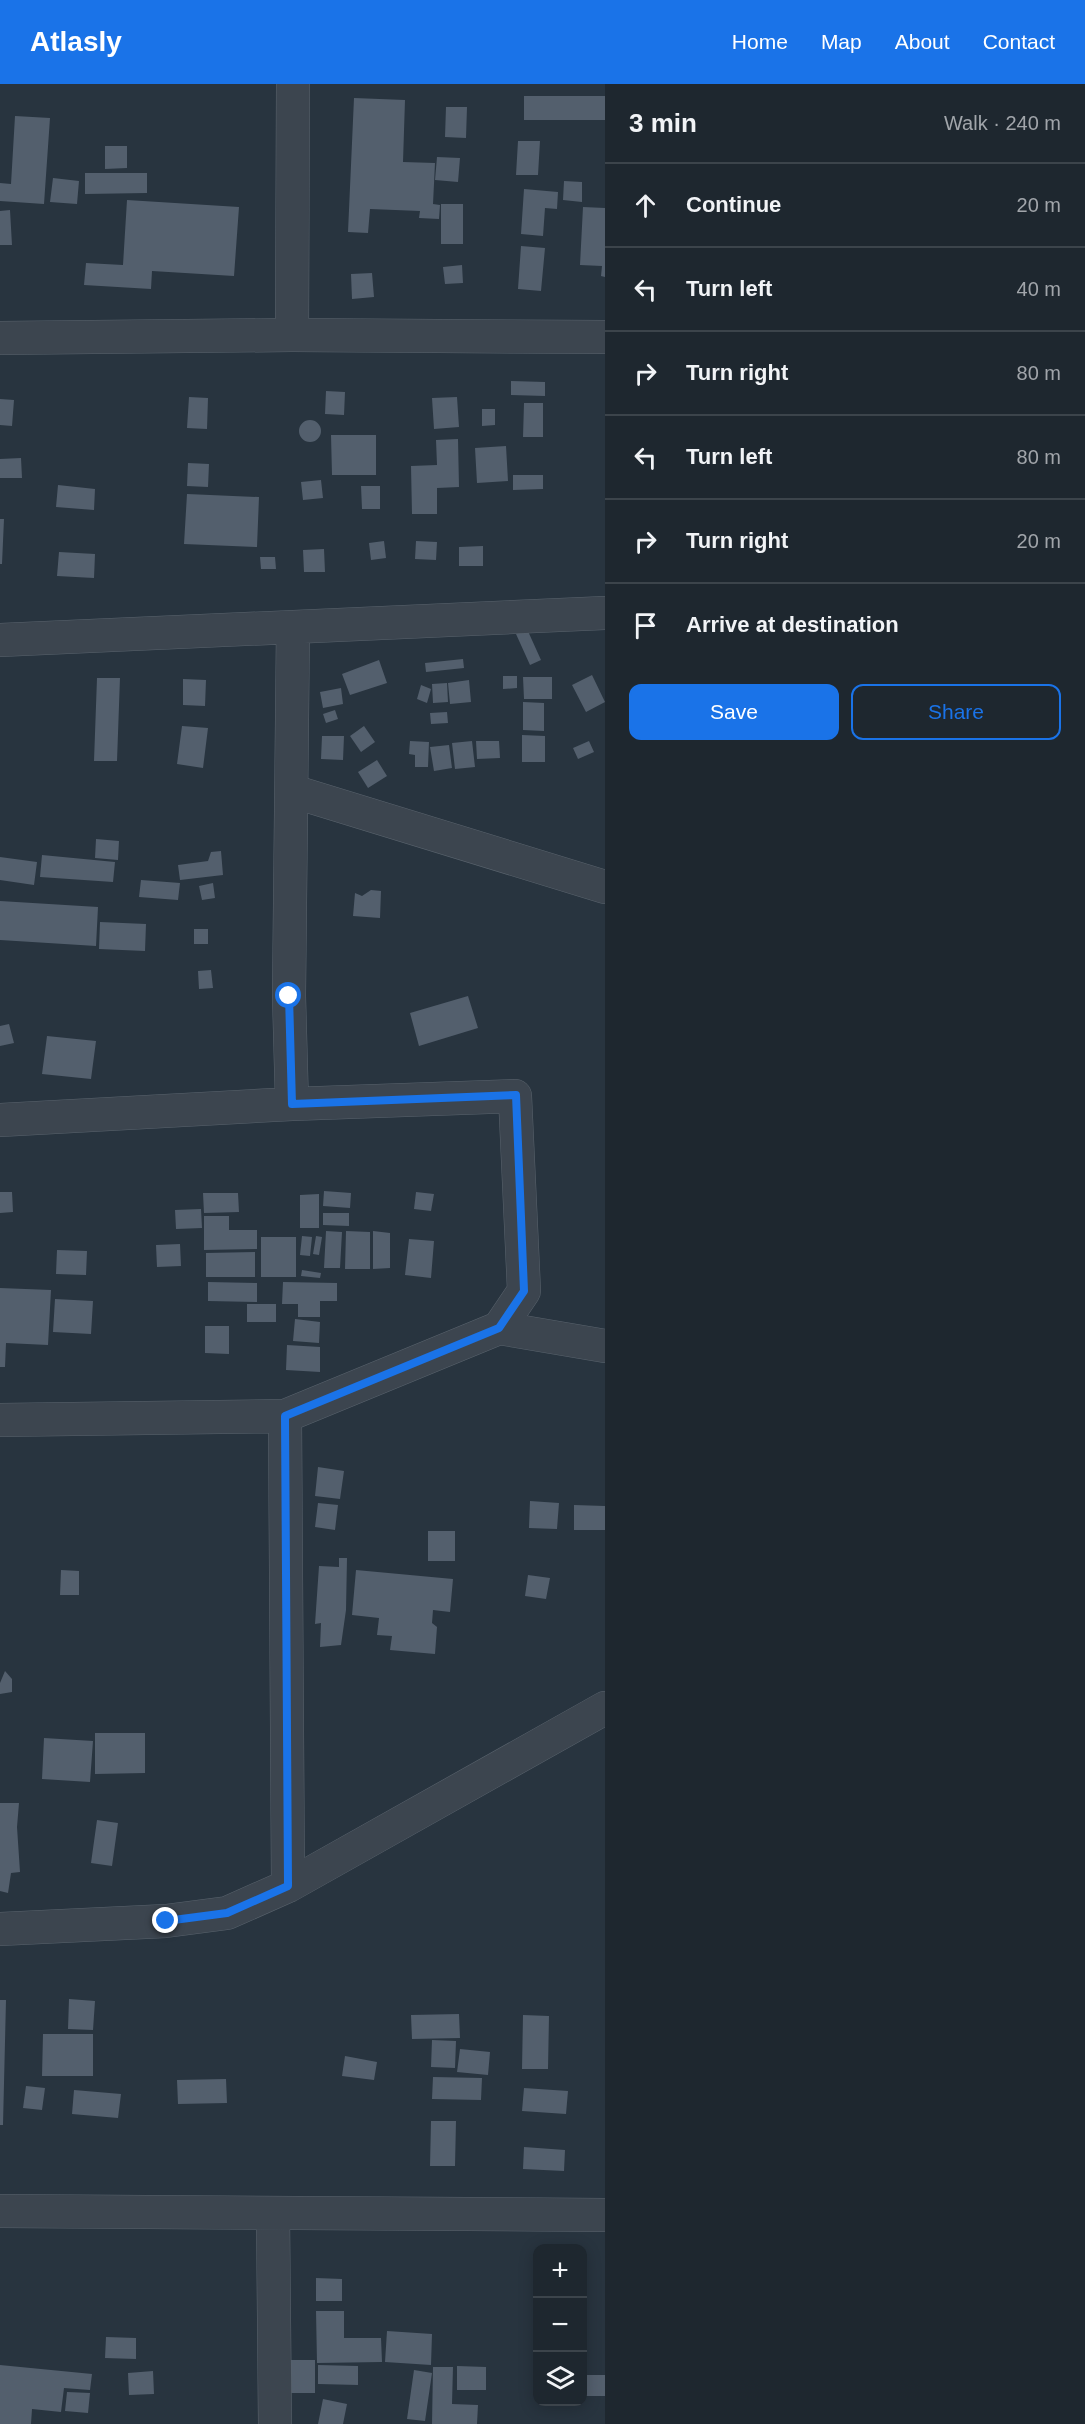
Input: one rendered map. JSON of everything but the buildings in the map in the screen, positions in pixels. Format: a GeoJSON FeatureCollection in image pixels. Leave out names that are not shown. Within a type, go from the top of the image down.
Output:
{"type":"FeatureCollection","features":[{"type":"Feature","properties":{"kind":"street"},"geometry":{"type":"LineString","coordinates":[[292,335],[293,84]]}},
{"type":"Feature","properties":{"kind":"street"},"geometry":{"type":"LineString","coordinates":[[0,338],[292,335],[605,337]]}},
{"type":"Feature","properties":{"kind":"street"},"geometry":{"type":"LineString","coordinates":[[0,640],[605,613]]}},
{"type":"Feature","properties":{"kind":"street"},"geometry":{"type":"LineString","coordinates":[[292,1104],[289,996],[293,627]]}},
{"type":"Feature","properties":{"kind":"street"},"geometry":{"type":"LineString","coordinates":[[292,791],[605,887]]}},
{"type":"Feature","properties":{"kind":"street"},"geometry":{"type":"LineString","coordinates":[[0,1120],[292,1104],[516,1095],[524,1291],[499,1328]]}},
{"type":"Feature","properties":{"kind":"street"},"geometry":{"type":"LineString","coordinates":[[0,1420],[285,1416],[499,1328],[605,1346]]}},
{"type":"Feature","properties":{"kind":"street"},"geometry":{"type":"LineString","coordinates":[[285,1416],[288,1886]]}},
{"type":"Feature","properties":{"kind":"street"},"geometry":{"type":"LineString","coordinates":[[0,1929],[166,1921],[227,1913],[288,1886],[605,1708]]}},
{"type":"Feature","properties":{"kind":"street"},"geometry":{"type":"LineString","coordinates":[[0,2211],[605,2215]]}},
{"type":"Feature","properties":{"kind":"street"},"geometry":{"type":"LineString","coordinates":[[273,2213],[275,2424]]}},
{"type":"Feature","properties":{"kind":"route"},"geometry":{"type":"LineString","coordinates":[[166,1921],[227,1913],[288,1886],[285,1416],[499,1328],[524,1291],[516,1095],[292,1104],[289,996]]}}]}
